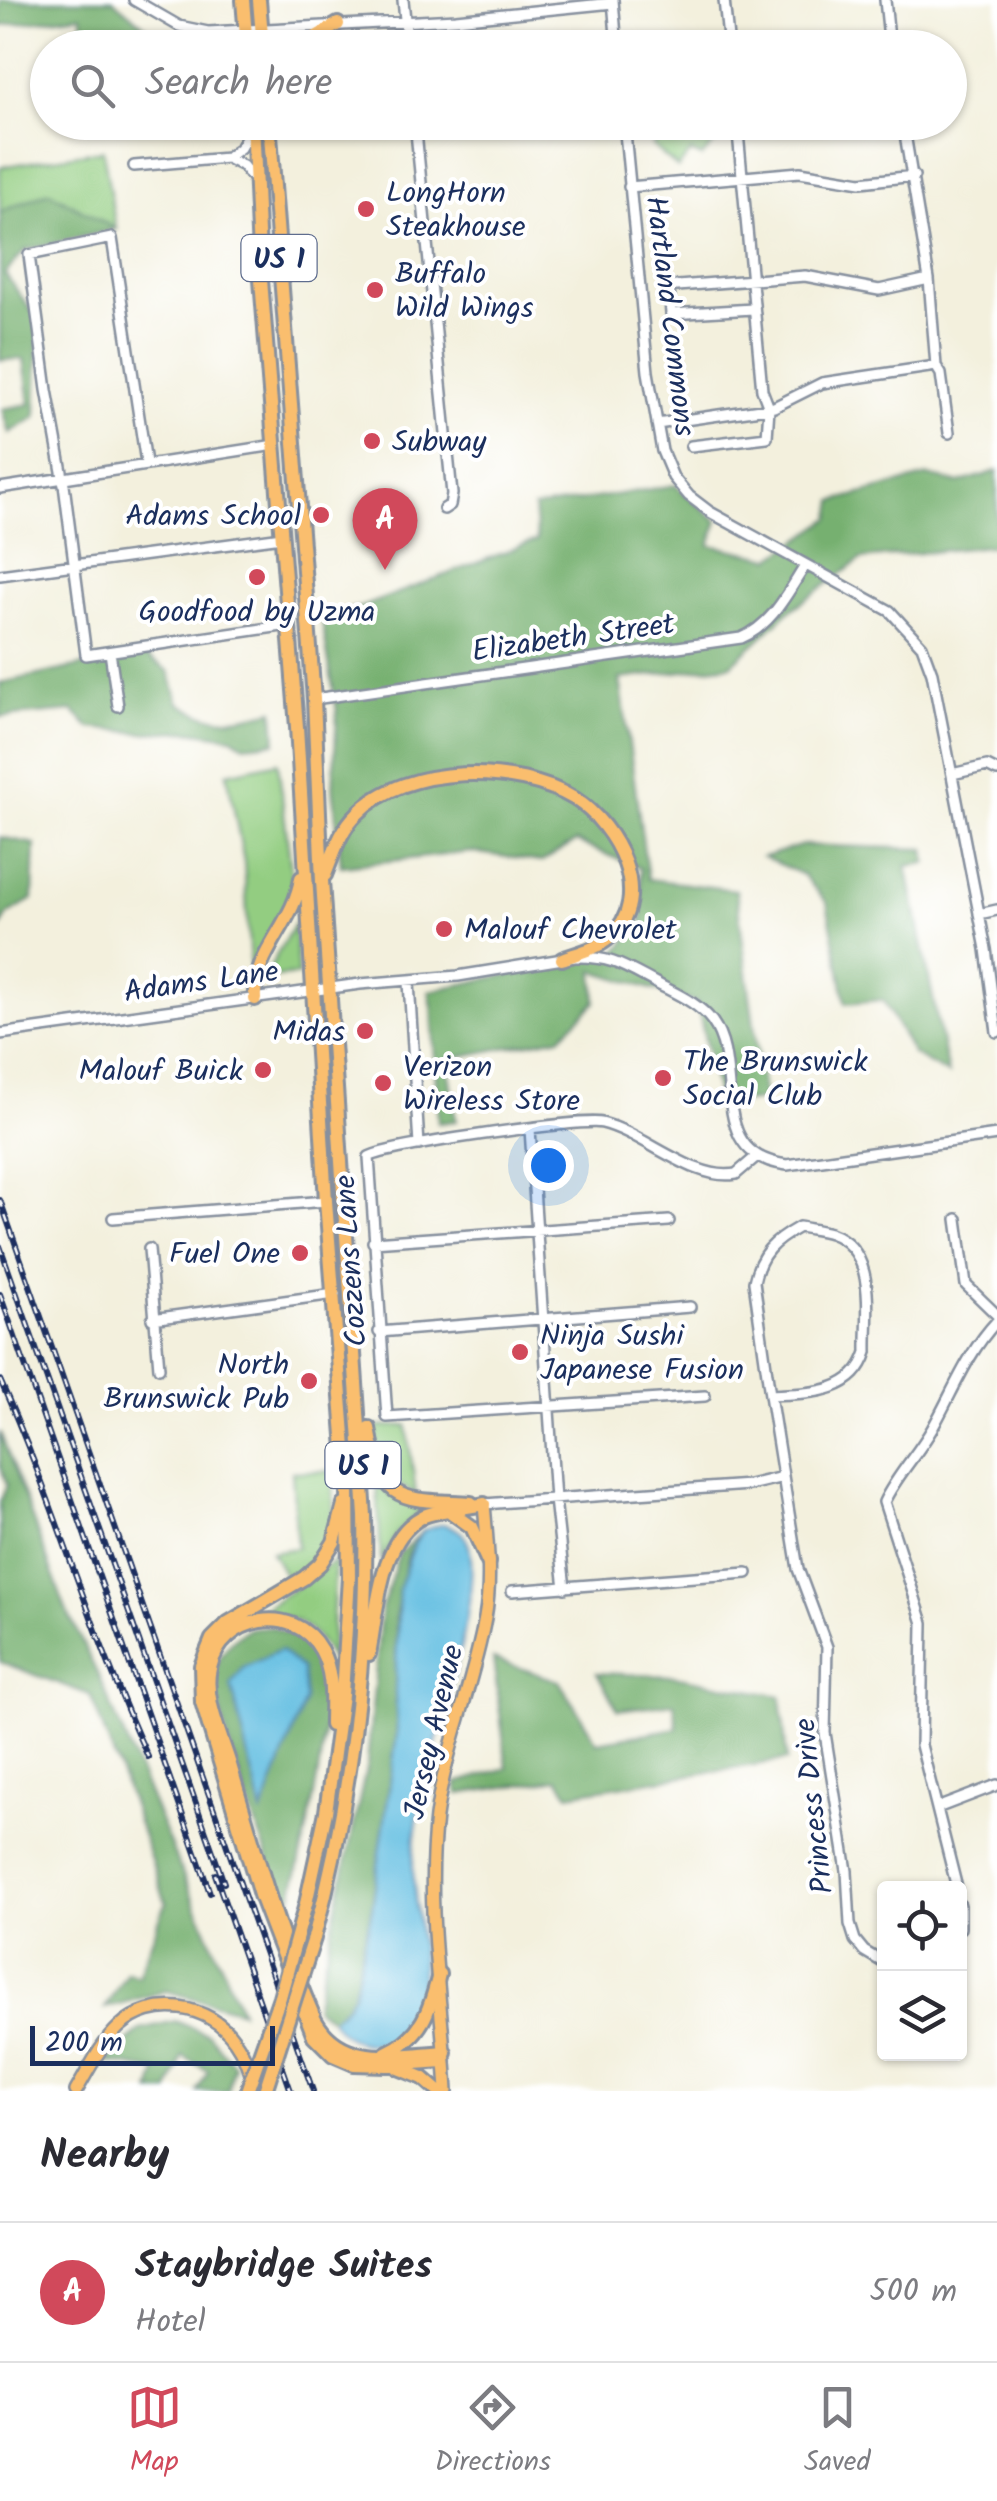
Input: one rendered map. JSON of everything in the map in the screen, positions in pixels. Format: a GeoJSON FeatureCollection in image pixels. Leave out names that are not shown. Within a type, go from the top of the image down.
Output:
{"type":"FeatureCollection","features":[{"type":"Feature","properties":{"kind":"highway"},"geometry":{"type":"LineString","coordinates":[[243,0],[245,29]]}},
{"type":"Feature","properties":{"kind":"highway"},"geometry":{"type":"LineString","coordinates":[[259,0],[262,28]]}},
{"type":"Feature","properties":{"kind":"highway"},"geometry":{"type":"LineString","coordinates":[[328,30],[338,24]]}},
{"type":"Feature","properties":{"kind":"highway","name":"US 1"},"geometry":{"type":"LineString","coordinates":[[247,2091],[280,1997],[306,1904],[331,1783],[347,1636],[348,1488],[259,254],[254,140]]}},
{"type":"Feature","properties":{"kind":"highway","name":"US 1"},"geometry":{"type":"LineString","coordinates":[[265,2091],[314,1938],[340,1824],[358,1701],[366,1556],[356,1352],[322,882],[314,699],[271,140]]}},
{"type":"Feature","properties":{"kind":"highway"},"geometry":{"type":"LineString","coordinates":[[322,882],[348,824],[369,803],[394,790],[422,780],[461,774],[513,778],[544,786],[574,798],[600,820],[620,851],[629,878],[627,910],[616,930],[598,946],[562,959]]}},
{"type":"Feature","properties":{"kind":"highway"},"geometry":{"type":"LineString","coordinates":[[255,999],[257,973],[298,900],[305,856]]}},
{"type":"Feature","properties":{"kind":"highway"},"geometry":{"type":"LineString","coordinates":[[356,1352],[373,1454],[385,1481],[398,1494],[416,1501],[484,1504]]}},
{"type":"Feature","properties":{"kind":"highway"},"geometry":{"type":"LineString","coordinates":[[348,1488],[337,1534],[324,1559],[304,1578],[222,1628],[205,1653],[199,1681],[204,1711],[243,1841],[305,2021],[322,2046],[360,2065],[445,2056]]}},
{"type":"Feature","properties":{"kind":"highway"},"geometry":{"type":"LineString","coordinates":[[358,1701],[380,1590],[402,1536],[418,1519],[484,1504]]}},
{"type":"Feature","properties":{"kind":"highway"},"geometry":{"type":"LineString","coordinates":[[452,1512],[472,1527],[488,1562]]}},
{"type":"Feature","properties":{"kind":"highway"},"geometry":{"type":"LineString","coordinates":[[331,1783],[331,1680],[318,1646],[302,1630],[282,1621],[264,1620],[235,1629],[216,1650],[209,1687],[264,1876],[318,2026],[344,2050],[417,2074],[438,2091]]}},
{"type":"Feature","properties":{"kind":"highway"},"geometry":{"type":"LineString","coordinates":[[383,2060],[419,2030],[431,2007],[439,1974]]}},
{"type":"Feature","properties":{"kind":"main road","name":"Jersey Avenue"},"geometry":{"type":"LineString","coordinates":[[446,2091],[434,1870],[436,1817],[485,1617],[488,1562],[484,1504]]}},
{"type":"Feature","properties":{"kind":"main road"},"geometry":{"type":"LineString","coordinates":[[76,2091],[104,2044],[120,2026],[139,2014],[173,2007],[199,2013],[228,2032],[241,2051],[256,2091]]}},
{"type":"Feature","properties":{"kind":"street"},"geometry":{"type":"LineString","coordinates":[[134,0],[192,30],[405,20],[613,2],[615,30]]}},
{"type":"Feature","properties":{"kind":"street"},"geometry":{"type":"LineString","coordinates":[[150,0],[164,16]]}},
{"type":"Feature","properties":{"kind":"street"},"geometry":{"type":"LineString","coordinates":[[402,0],[406,30]]}},
{"type":"Feature","properties":{"kind":"street"},"geometry":{"type":"LineString","coordinates":[[724,0],[727,30]]}},
{"type":"Feature","properties":{"kind":"street"},"geometry":{"type":"LineString","coordinates":[[885,0],[888,30]]}},
{"type":"Feature","properties":{"kind":"street"},"geometry":{"type":"LineString","coordinates":[[134,166],[227,158],[244,140]]}},
{"type":"Feature","properties":{"kind":"street"},"geometry":{"type":"LineString","coordinates":[[417,140],[452,494],[450,506],[444,509]]}},
{"type":"Feature","properties":{"kind":"street","name":"Hartland Commons"},"geometry":{"type":"LineString","coordinates":[[626,140],[648,372],[662,451],[673,477],[710,512],[890,611],[922,646],[932,673],[952,774],[997,1032]]}},
{"type":"Feature","properties":{"kind":"street"},"geometry":{"type":"LineString","coordinates":[[692,446],[767,437],[769,408],[762,390],[739,140]]}},
{"type":"Feature","properties":{"kind":"street"},"geometry":{"type":"LineString","coordinates":[[907,140],[928,279],[936,366],[941,374],[949,433]]}},
{"type":"Feature","properties":{"kind":"street"},"geometry":{"type":"LineString","coordinates":[[227,158],[242,166],[257,184]]}},
{"type":"Feature","properties":{"kind":"street"},"geometry":{"type":"LineString","coordinates":[[630,188],[800,172],[861,182],[914,176]]}},
{"type":"Feature","properties":{"kind":"street"},"geometry":{"type":"LineString","coordinates":[[146,463],[112,238],[30,255],[86,655],[288,626]]}},
{"type":"Feature","properties":{"kind":"street"},"geometry":{"type":"LineString","coordinates":[[753,309],[671,314],[667,287],[806,276],[880,290],[928,279]]}},
{"type":"Feature","properties":{"kind":"street"},"geometry":{"type":"LineString","coordinates":[[657,424],[769,408],[822,383],[936,366]]}},
{"type":"Feature","properties":{"kind":"street"},"geometry":{"type":"LineString","coordinates":[[0,488],[275,445]]}},
{"type":"Feature","properties":{"kind":"street"},"geometry":{"type":"LineString","coordinates":[[0,575],[282,538]]}},
{"type":"Feature","properties":{"kind":"street","name":"Elizabeth Street"},"geometry":{"type":"LineString","coordinates":[[314,699],[740,638],[757,631],[775,612],[805,566]]}},
{"type":"Feature","properties":{"kind":"street"},"geometry":{"type":"LineString","coordinates":[[110,652],[118,706]]}},
{"type":"Feature","properties":{"kind":"street"},"geometry":{"type":"LineString","coordinates":[[952,774],[987,766],[997,771]]}},
{"type":"Feature","properties":{"kind":"street"},"geometry":{"type":"LineString","coordinates":[[979,914],[997,910]]}},
{"type":"Feature","properties":{"kind":"street","name":"Adams Lane"},"geometry":{"type":"LineString","coordinates":[[0,1034],[562,959],[615,960],[706,1014],[720,1040],[733,1123],[744,1144],[757,1156]]}},
{"type":"Feature","properties":{"kind":"street"},"geometry":{"type":"LineString","coordinates":[[409,982],[419,1144]]}},
{"type":"Feature","properties":{"kind":"street","name":"Cozzens Lane"},"geometry":{"type":"LineString","coordinates":[[549,1407],[386,1417],[369,1158],[376,1152],[592,1121],[720,1176],[736,1174],[757,1156],[787,1165],[997,1135]]}},
{"type":"Feature","properties":{"kind":"street"},"geometry":{"type":"LineString","coordinates":[[530,1129],[555,1499],[565,1588]]}},
{"type":"Feature","properties":{"kind":"street"},"geometry":{"type":"LineString","coordinates":[[113,1218],[326,1201]]}},
{"type":"Feature","properties":{"kind":"street"},"geometry":{"type":"LineString","coordinates":[[954,1881],[922,1744],[923,1623],[884,1502],[897,1475],[930,1432],[981,1338],[997,1318],[966,1285],[957,1219]]}},
{"type":"Feature","properties":{"kind":"street"},"geometry":{"type":"LineString","coordinates":[[373,1242],[669,1221]]}},
{"type":"Feature","properties":{"kind":"street","name":"Princess Drive"},"geometry":{"type":"LineString","coordinates":[[770,1395],[823,1392],[852,1378],[864,1363],[867,1352],[862,1262],[843,1240],[830,1234],[799,1228],[767,1248],[754,1282],[756,1309],[798,1569],[827,1647],[825,1733],[847,1871],[850,1924],[854,1940],[877,1959]]}},
{"type":"Feature","properties":{"kind":"street"},"geometry":{"type":"LineString","coordinates":[[148,1249],[159,1368]]}},
{"type":"Feature","properties":{"kind":"street"},"geometry":{"type":"LineString","coordinates":[[152,1320],[335,1294]]}},
{"type":"Feature","properties":{"kind":"street"},"geometry":{"type":"LineString","coordinates":[[379,1332],[690,1307]]}},
{"type":"Feature","properties":{"kind":"street"},"geometry":{"type":"LineString","coordinates":[[549,1407],[705,1396]]}},
{"type":"Feature","properties":{"kind":"street"},"geometry":{"type":"LineString","coordinates":[[484,1504],[748,1485],[783,1477]]}},
{"type":"Feature","properties":{"kind":"street"},"geometry":{"type":"LineString","coordinates":[[512,1592],[746,1573]]}},
{"type":"Feature","properties":{"kind":"street"},"geometry":{"type":"LineString","coordinates":[[937,1808],[997,1785]]}},
{"type":"Feature","properties":{"kind":"green space"},"geometry":{"type":"Polygon","coordinates":[[[0,0],[113,0],[150,30],[84,30],[81,15],[0,26],[0,0]]]}},
{"type":"Feature","properties":{"kind":"green space"},"geometry":{"type":"Polygon","coordinates":[[[658,140],[717,140],[702,157],[691,152],[678,168],[652,146],[658,140]]]}},
{"type":"Feature","properties":{"kind":"green space"},"geometry":{"type":"Polygon","coordinates":[[[103,150],[116,229],[49,192],[0,212],[0,167],[103,150]]]}},
{"type":"Feature","properties":{"kind":"green space"},"geometry":{"type":"Polygon","coordinates":[[[49,192],[116,229],[25,250],[5,274],[39,321],[36,417],[9,433],[2,409],[30,404],[24,359],[0,360],[0,212],[49,192]]]}},
{"type":"Feature","properties":{"kind":"green space"},"geometry":{"type":"Polygon","coordinates":[[[997,471],[997,545],[862,559],[788,612],[731,665],[620,679],[648,879],[736,890],[764,1100],[719,1104],[697,1003],[594,971],[596,1002],[560,1037],[447,1059],[456,1121],[438,1123],[429,991],[617,952],[642,921],[640,868],[576,842],[541,862],[472,852],[341,866],[333,787],[337,712],[321,615],[361,607],[537,540],[534,508],[675,485],[718,521],[710,545],[772,558],[831,518],[834,501],[928,476],[959,483],[997,471]]]}},
{"type":"Feature","properties":{"kind":"green space"},"geometry":{"type":"Polygon","coordinates":[[[142,653],[169,671],[179,703],[192,710],[225,718],[274,710],[276,742],[244,745],[232,737],[188,731],[143,733],[90,728],[73,711],[0,717],[0,683],[142,653]]]}},
{"type":"Feature","properties":{"kind":"green space"},"geometry":{"type":"Polygon","coordinates":[[[278,762],[294,895],[250,965],[244,862],[227,773],[278,762]]]}},
{"type":"Feature","properties":{"kind":"green space"},"geometry":{"type":"Polygon","coordinates":[[[0,837],[35,844],[33,899],[8,915],[0,928],[0,837]]]}},
{"type":"Feature","properties":{"kind":"green space"},"geometry":{"type":"Polygon","coordinates":[[[803,845],[925,849],[927,863],[907,866],[948,1074],[913,1054],[883,1000],[846,1003],[827,903],[803,875],[763,857],[803,845]]]}},
{"type":"Feature","properties":{"kind":"green space"},"geometry":{"type":"Polygon","coordinates":[[[294,924],[298,975],[264,978],[294,924]]]}},
{"type":"Feature","properties":{"kind":"green space"},"geometry":{"type":"Polygon","coordinates":[[[407,1425],[416,1494],[389,1475],[376,1439],[375,1427],[407,1425]]]}},
{"type":"Feature","properties":{"kind":"green space"},"geometry":{"type":"Polygon","coordinates":[[[0,1432],[65,1607],[98,1675],[241,2011],[166,1991],[105,2008],[127,1972],[138,1976],[166,1903],[90,1695],[0,1662],[0,1502],[7,1485],[0,1465],[0,1432]]]}},
{"type":"Feature","properties":{"kind":"green space"},"geometry":{"type":"Polygon","coordinates":[[[331,1471],[330,1534],[316,1558],[287,1579],[271,1552],[297,1548],[292,1472],[331,1471]]]}},
{"type":"Feature","properties":{"kind":"green space"},"geometry":{"type":"Polygon","coordinates":[[[377,1483],[405,1503],[423,1509],[397,1533],[381,1561],[377,1483]]]}},
{"type":"Feature","properties":{"kind":"green space"},"geometry":{"type":"Polygon","coordinates":[[[424,1530],[408,1555],[396,1614],[397,1734],[372,1909],[353,1994],[331,2019],[315,2007],[367,1764],[381,1611],[399,1554],[424,1530]]]}},
{"type":"Feature","properties":{"kind":"green space"},"geometry":{"type":"Polygon","coordinates":[[[335,1561],[331,1659],[317,1637],[302,1624],[257,1613],[335,1561]]]}},
{"type":"Feature","properties":{"kind":"green space"},"geometry":{"type":"Polygon","coordinates":[[[272,1627],[297,1638],[313,1651],[324,1677],[323,1742],[288,1913],[230,1745],[216,1681],[220,1657],[235,1638],[251,1628],[272,1627]]]}},
{"type":"Feature","properties":{"kind":"green space"},"geometry":{"type":"Polygon","coordinates":[[[493,1659],[559,1681],[597,1742],[677,1728],[674,1703],[618,1710],[597,1673],[674,1676],[781,1696],[787,1760],[569,1794],[558,1779],[458,1794],[456,1783],[507,1768],[493,1659]]]}},
{"type":"Feature","properties":{"kind":"green space"},"geometry":{"type":"Polygon","coordinates":[[[175,2021],[208,2034],[234,2065],[228,2091],[197,2091],[208,2071],[183,2056],[169,2091],[151,2091],[157,2071],[106,2062],[141,2029],[175,2021]]]}},
{"type":"Feature","properties":{"kind":"water"},"geometry":{"type":"Polygon","coordinates":[[[443,1524],[460,1532],[467,1541],[471,1588],[415,1840],[421,1989],[412,2022],[403,2032],[382,2043],[370,2044],[348,2037],[331,2019],[353,1994],[372,1909],[397,1734],[399,1588],[415,1542],[424,1530],[443,1524]]]}},
{"type":"Feature","properties":{"kind":"water"},"geometry":{"type":"Polygon","coordinates":[[[280,1650],[302,1669],[305,1700],[262,1813],[231,1684],[243,1668],[280,1650]]]}},
{"type":"Feature","properties":{"kind":"railway"},"geometry":{"type":"LineString","coordinates":[[0,1200],[313,2091]]}},
{"type":"Feature","properties":{"kind":"railway"},"geometry":{"type":"LineString","coordinates":[[0,1246],[224,1883]]}},
{"type":"Feature","properties":{"kind":"railway"},"geometry":{"type":"LineString","coordinates":[[0,1294],[210,1893]]}},
{"type":"Feature","properties":{"kind":"railway"},"geometry":{"type":"LineString","coordinates":[[0,1380],[148,1757]]}},
{"type":"Feature","properties":{"kind":"railway"},"geometry":{"type":"LineString","coordinates":[[215,1874],[291,2091]]}},
{"type":"Feature","properties":{"kind":"place","name":"LongHorn Steakhouse"},"geometry":{"type":"Point","coordinates":[366,209]}},
{"type":"Feature","properties":{"kind":"place","name":"Buffalo Wild Wings"},"geometry":{"type":"Point","coordinates":[375,290]}},
{"type":"Feature","properties":{"kind":"place","name":"Subway"},"geometry":{"type":"Point","coordinates":[372,441]}},
{"type":"Feature","properties":{"kind":"place","name":"Adams School"},"geometry":{"type":"Point","coordinates":[321,515]}},
{"type":"Feature","properties":{"kind":"place","name":"Staybridge Suites"},"geometry":{"type":"Point","coordinates":[385,570]}},
{"type":"Feature","properties":{"kind":"place","name":"Goodfood by Uzma"},"geometry":{"type":"Point","coordinates":[257,577]}},
{"type":"Feature","properties":{"kind":"place","name":"Malouf Chevrolet"},"geometry":{"type":"Point","coordinates":[444,929]}},
{"type":"Feature","properties":{"kind":"place","name":"Midas"},"geometry":{"type":"Point","coordinates":[365,1031]}},
{"type":"Feature","properties":{"kind":"place","name":"Malouf Buick"},"geometry":{"type":"Point","coordinates":[263,1070]}},
{"type":"Feature","properties":{"kind":"place","name":"The Brunswick Social Club"},"geometry":{"type":"Point","coordinates":[663,1078]}},
{"type":"Feature","properties":{"kind":"place","name":"Verizon Wireless Store"},"geometry":{"type":"Point","coordinates":[383,1083]}},
{"type":"Feature","properties":{"kind":"place","name":"Fuel One"},"geometry":{"type":"Point","coordinates":[300,1253]}},
{"type":"Feature","properties":{"kind":"place","name":"Ninja Sushi Japanese Fusion"},"geometry":{"type":"Point","coordinates":[520,1352]}},
{"type":"Feature","properties":{"kind":"place","name":"North Brunswick Pub"},"geometry":{"type":"Point","coordinates":[309,1381]}}]}
